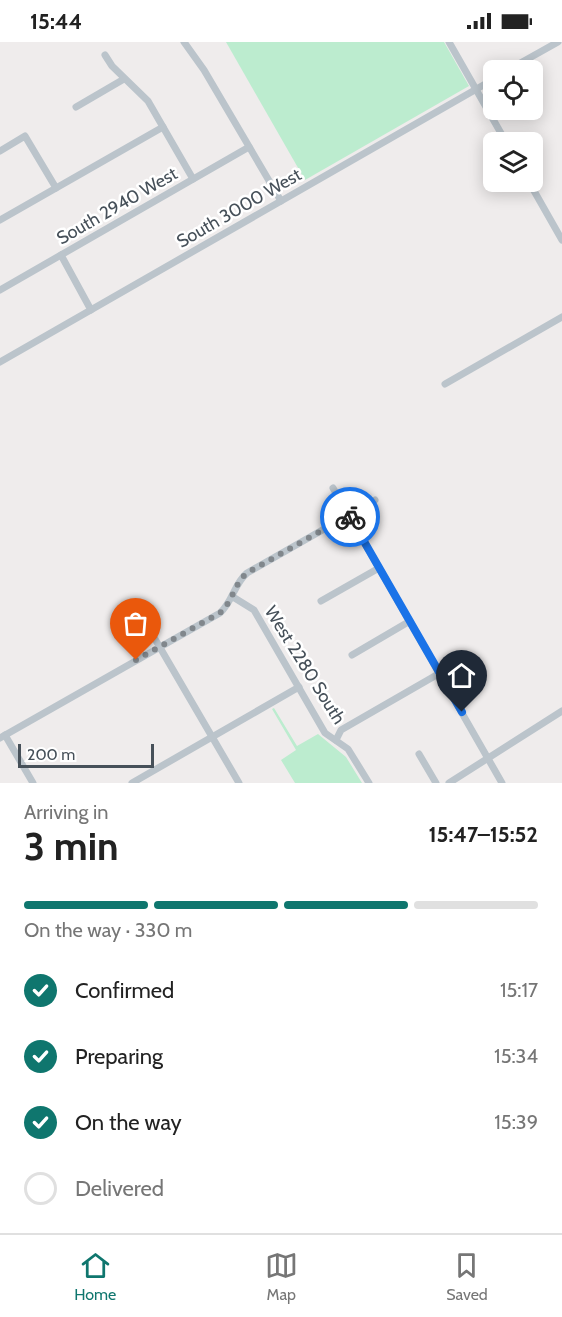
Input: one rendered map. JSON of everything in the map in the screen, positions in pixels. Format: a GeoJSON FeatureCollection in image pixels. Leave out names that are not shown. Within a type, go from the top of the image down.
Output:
{"type":"FeatureCollection","features":[{"type":"Feature","properties":{"kind":"street"},"geometry":{"type":"LineString","coordinates":[[184,42],[204,70],[280,201]]}},
{"type":"Feature","properties":{"kind":"street"},"geometry":{"type":"LineString","coordinates":[[449,42],[500,132]]}},
{"type":"Feature","properties":{"kind":"street"},"geometry":{"type":"LineString","coordinates":[[526,60],[558,42]]}},
{"type":"Feature","properties":{"kind":"street"},"geometry":{"type":"LineString","coordinates":[[105,56],[124,79],[148,101],[193,179]]}},
{"type":"Feature","properties":{"kind":"street"},"geometry":{"type":"LineString","coordinates":[[76,107],[124,79]]}},
{"type":"Feature","properties":{"kind":"street","name":"South 3000 West"},"geometry":{"type":"LineString","coordinates":[[0,362],[483,85]]}},
{"type":"Feature","properties":{"kind":"street"},"geometry":{"type":"LineString","coordinates":[[0,220],[163,127]]}},
{"type":"Feature","properties":{"kind":"street"},"geometry":{"type":"LineString","coordinates":[[0,151],[25,136],[56,188]]}},
{"type":"Feature","properties":{"kind":"street","name":"South 2940 West"},"geometry":{"type":"LineString","coordinates":[[0,290],[249,147]]}},
{"type":"Feature","properties":{"kind":"street"},"geometry":{"type":"LineString","coordinates":[[535,192],[562,240]]}},
{"type":"Feature","properties":{"kind":"street"},"geometry":{"type":"LineString","coordinates":[[61,255],[91,310]]}},
{"type":"Feature","properties":{"kind":"street"},"geometry":{"type":"LineString","coordinates":[[445,384],[562,317]]}},
{"type":"Feature","properties":{"kind":"street"},"geometry":{"type":"LineString","coordinates":[[333,488],[502,783]]}},
{"type":"Feature","properties":{"kind":"street"},"geometry":{"type":"LineString","coordinates":[[33,783],[3,737],[220,613],[232,597],[240,579],[247,573],[375,500]]}},
{"type":"Feature","properties":{"kind":"street"},"geometry":{"type":"LineString","coordinates":[[321,601],[379,568]]}},
{"type":"Feature","properties":{"kind":"street","name":"West 2280 South"},"geometry":{"type":"LineString","coordinates":[[232,597],[254,610],[325,733],[348,749],[369,783]]}},
{"type":"Feature","properties":{"kind":"street"},"geometry":{"type":"LineString","coordinates":[[134,603],[239,783]]}},
{"type":"Feature","properties":{"kind":"street"},"geometry":{"type":"LineString","coordinates":[[352,655],[410,621]]}},
{"type":"Feature","properties":{"kind":"street"},"geometry":{"type":"LineString","coordinates":[[336,740],[341,730],[440,673]]}},
{"type":"Feature","properties":{"kind":"street"},"geometry":{"type":"LineString","coordinates":[[132,783],[299,687]]}},
{"type":"Feature","properties":{"kind":"street"},"geometry":{"type":"LineString","coordinates":[[449,783],[562,711]]}},
{"type":"Feature","properties":{"kind":"street"},"geometry":{"type":"LineString","coordinates":[[419,754],[436,783]]}},
{"type":"Feature","properties":{"kind":"green space"},"geometry":{"type":"Polygon","coordinates":[[[226,42],[444,42],[469,86],[305,180],[226,42]]]}},
{"type":"Feature","properties":{"kind":"green space"},"geometry":{"type":"Polygon","coordinates":[[[274,708],[297,746],[318,734],[346,757],[362,783],[295,783],[281,760],[296,750],[272,709],[274,708]]]}},
{"type":"Feature","properties":{"kind":"way so far"},"geometry":{"type":"LineString","coordinates":[[136,660],[220,613],[230,604],[235,587],[247,573],[349,515],[350,517]]}},
{"type":"Feature","properties":{"kind":"route"},"geometry":{"type":"LineString","coordinates":[[350,517],[462,712]]}}]}
